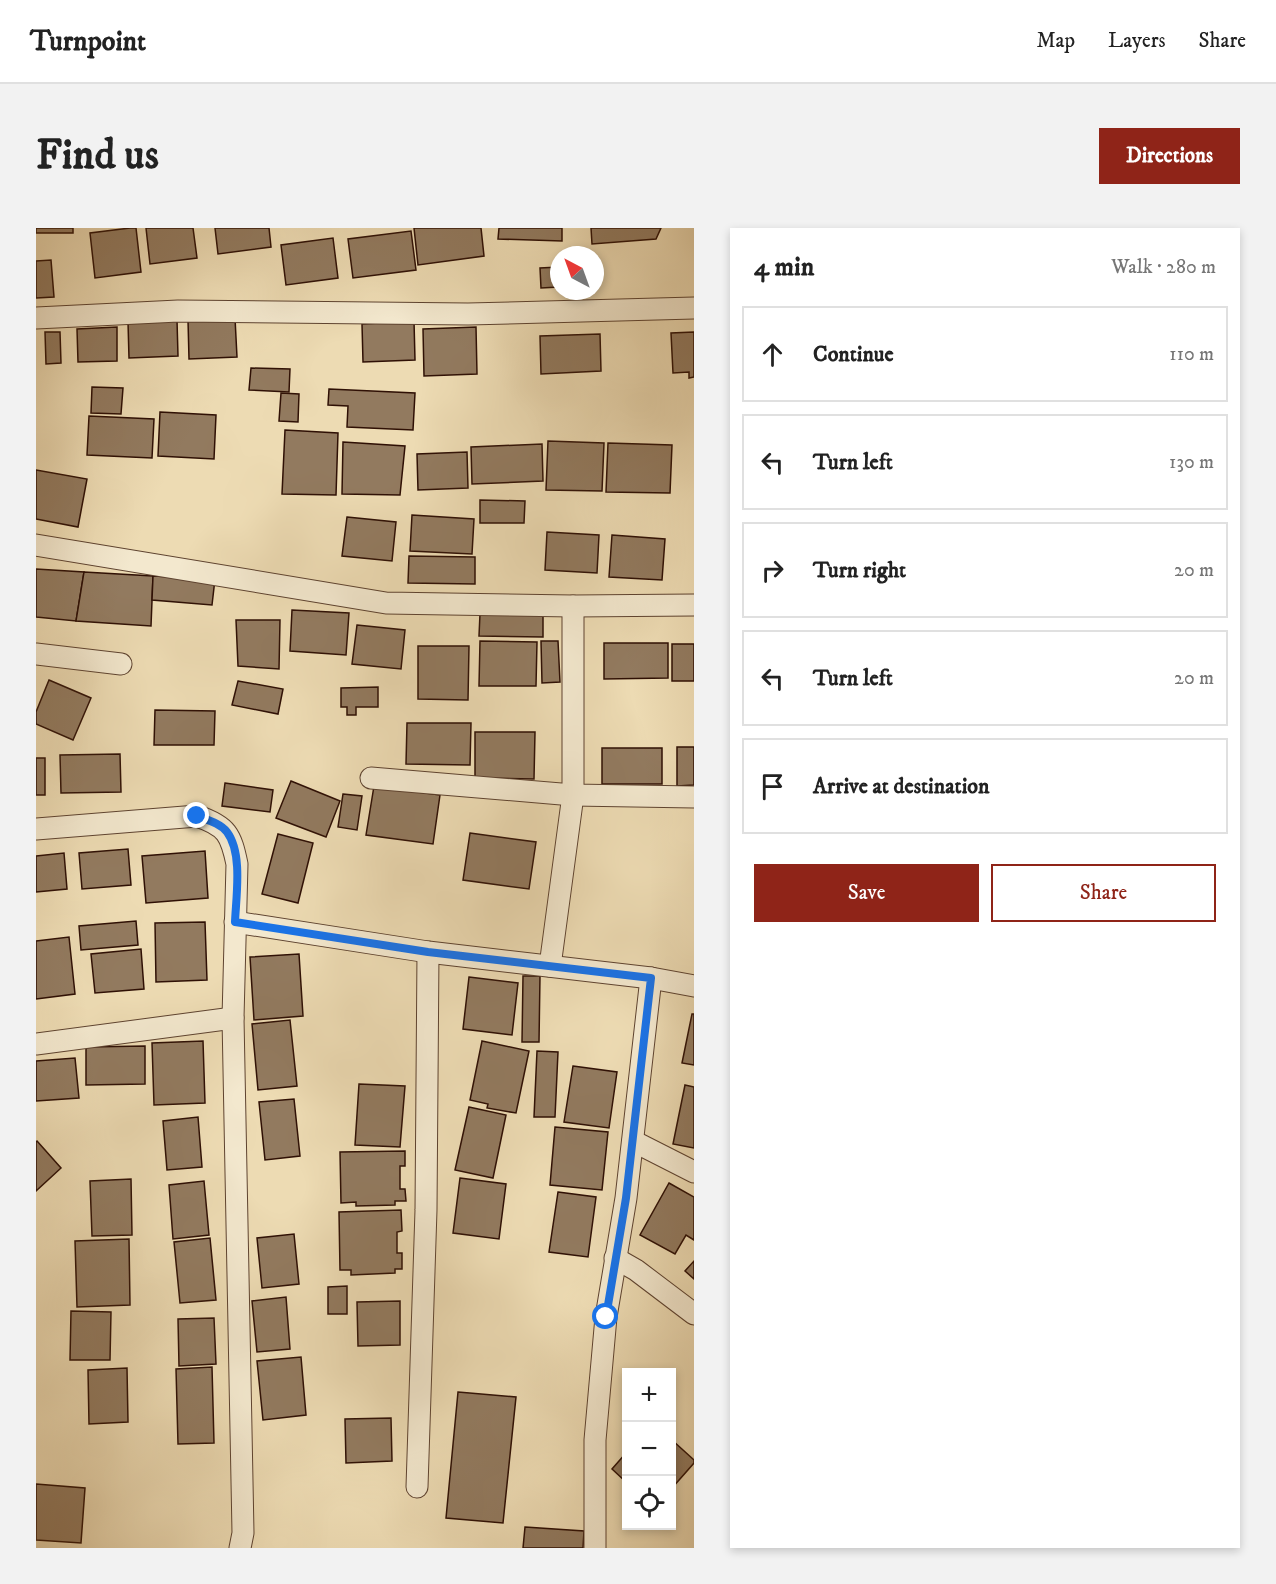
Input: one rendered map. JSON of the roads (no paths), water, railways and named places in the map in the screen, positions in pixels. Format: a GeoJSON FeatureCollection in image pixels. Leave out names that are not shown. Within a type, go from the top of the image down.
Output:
{"type":"FeatureCollection","features":[{"type":"Feature","properties":{"kind":"street"},"geometry":{"type":"LineString","coordinates":[[36,318],[178,311],[468,314],[694,308]]}},
{"type":"Feature","properties":{"kind":"street"},"geometry":{"type":"LineString","coordinates":[[36,545],[386,603],[694,605]]}},
{"type":"Feature","properties":{"kind":"street"},"geometry":{"type":"LineString","coordinates":[[550,966],[573,795],[573,606]]}},
{"type":"Feature","properties":{"kind":"street"},"geometry":{"type":"LineString","coordinates":[[36,654],[121,664]]}},
{"type":"Feature","properties":{"kind":"street"},"geometry":{"type":"LineString","coordinates":[[371,778],[573,795],[694,797]]}},
{"type":"Feature","properties":{"kind":"street"},"geometry":{"type":"LineString","coordinates":[[36,829],[197,816],[212,821],[226,831],[233,846],[237,864],[233,1018],[243,1533],[240,1548]]}},
{"type":"Feature","properties":{"kind":"street"},"geometry":{"type":"LineString","coordinates":[[235,922],[428,952],[651,978],[694,986]]}},
{"type":"Feature","properties":{"kind":"street"},"geometry":{"type":"LineString","coordinates":[[417,1487],[426,1210],[428,952]]}},
{"type":"Feature","properties":{"kind":"street"},"geometry":{"type":"LineString","coordinates":[[595,1548],[595,1459],[606,1317],[626,1198],[651,978]]}},
{"type":"Feature","properties":{"kind":"street"},"geometry":{"type":"LineString","coordinates":[[36,1044],[233,1018]]}},
{"type":"Feature","properties":{"kind":"street"},"geometry":{"type":"LineString","coordinates":[[633,1141],[694,1172]]}},
{"type":"Feature","properties":{"kind":"street"},"geometry":{"type":"LineString","coordinates":[[615,1258],[636,1270],[694,1314]]}}]}
